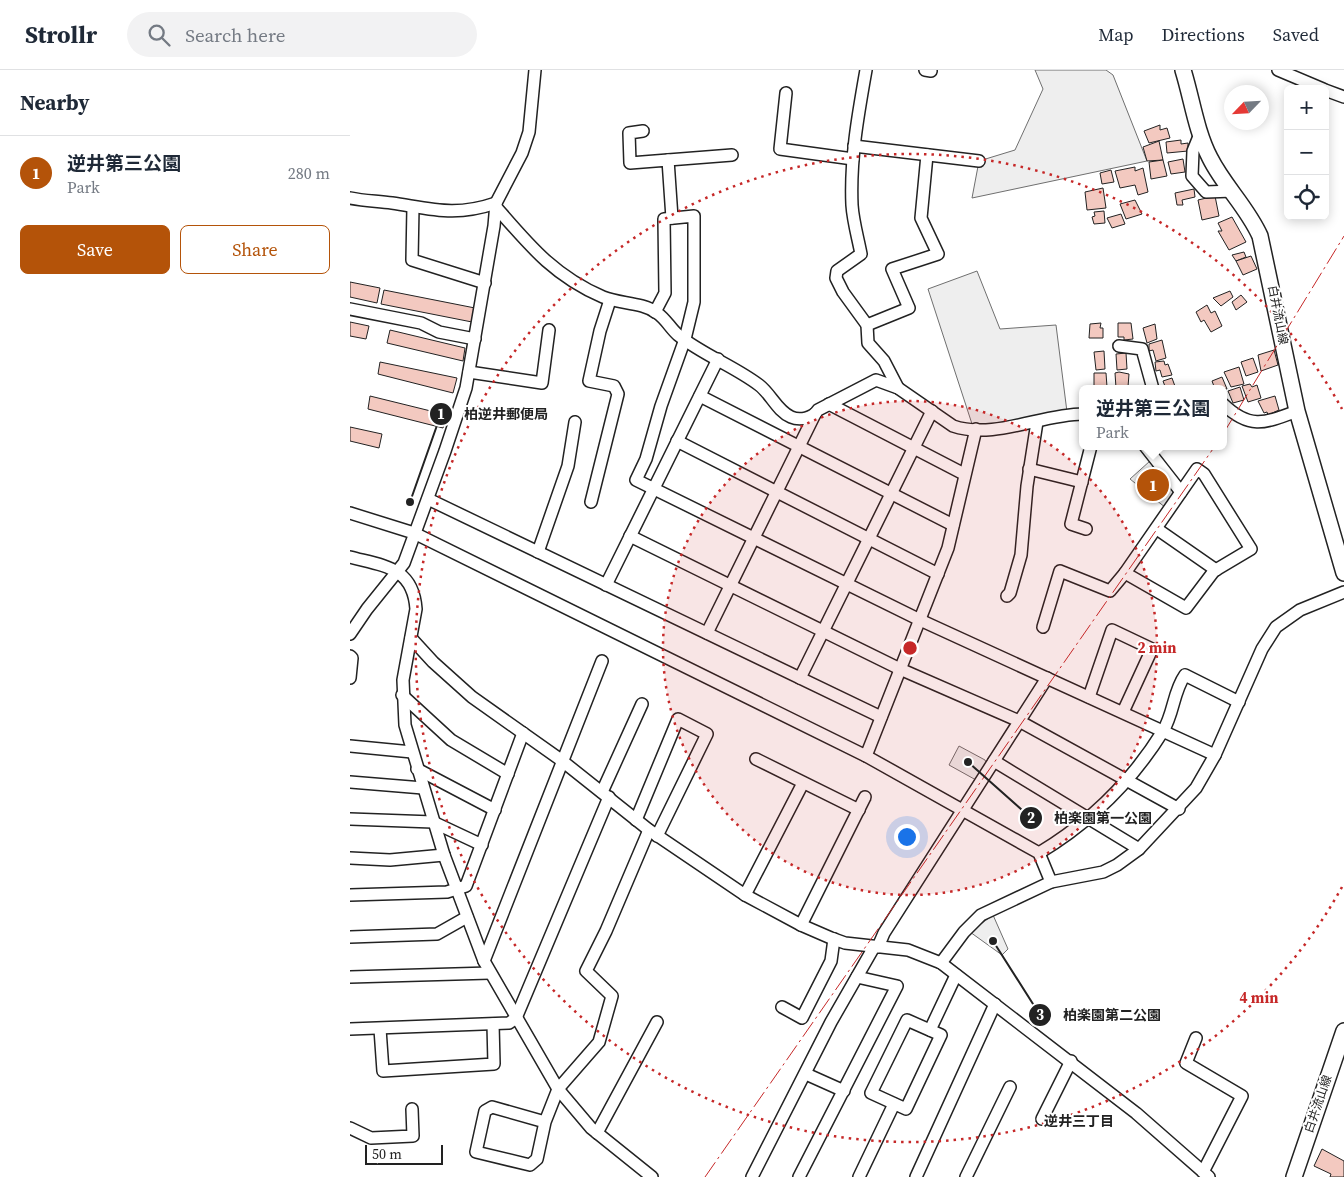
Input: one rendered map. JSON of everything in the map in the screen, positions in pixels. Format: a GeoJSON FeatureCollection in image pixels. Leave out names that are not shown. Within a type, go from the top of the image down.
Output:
{"type":"FeatureCollection","features":[{"type":"Feature","properties":{"kind":"main road","name":"白井流山線"},"geometry":{"type":"LineString","coordinates":[[1184,70],[1200,134],[1216,170],[1249,214],[1265,253],[1297,411],[1344,573]]}},
{"type":"Feature","properties":{"kind":"main road","name":"白井流山線"},"geometry":{"type":"LineString","coordinates":[[1294,1177],[1344,1032]]}},
{"type":"Feature","properties":{"kind":"street"},"geometry":{"type":"LineString","coordinates":[[350,634],[367,609],[404,563],[464,395],[476,339],[496,205],[522,153],[529,132],[535,70]]}},
{"type":"Feature","properties":{"kind":"street"},"geometry":{"type":"LineString","coordinates":[[866,70],[853,159],[852,206],[861,254],[837,271],[836,278],[846,296],[867,325],[868,343],[884,361],[898,388]]}},
{"type":"Feature","properties":{"kind":"street"},"geometry":{"type":"LineString","coordinates":[[1278,70],[1314,85]]}},
{"type":"Feature","properties":{"kind":"street"},"geometry":{"type":"LineString","coordinates":[[1329,91],[1344,97]]}},
{"type":"Feature","properties":{"kind":"street"},"geometry":{"type":"LineString","coordinates":[[786,93],[780,149],[853,159]]}},
{"type":"Feature","properties":{"kind":"street"},"geometry":{"type":"LineString","coordinates":[[643,131],[629,134],[630,163],[732,155]]}},
{"type":"Feature","properties":{"kind":"street"},"geometry":{"type":"LineString","coordinates":[[1200,134],[1193,151],[1192,176],[1206,192],[1233,191]]}},
{"type":"Feature","properties":{"kind":"street"},"geometry":{"type":"LineString","coordinates":[[854,146],[980,161]]}},
{"type":"Feature","properties":{"kind":"street"},"geometry":{"type":"LineString","coordinates":[[867,325],[908,308],[892,269],[938,254],[921,218],[926,155]]}},
{"type":"Feature","properties":{"kind":"street"},"geometry":{"type":"LineString","coordinates":[[668,160],[672,218]]}},
{"type":"Feature","properties":{"kind":"street"},"geometry":{"type":"LineString","coordinates":[[350,198],[413,206],[429,211],[468,211],[496,205]]}},
{"type":"Feature","properties":{"kind":"street"},"geometry":{"type":"LineString","coordinates":[[496,205],[545,262],[594,293],[610,300],[655,312],[685,339],[734,367],[766,390],[784,413],[798,419],[815,414],[829,404],[876,380],[898,388],[953,426],[963,429],[1009,427],[1079,415]]}},
{"type":"Feature","properties":{"kind":"street"},"geometry":{"type":"LineString","coordinates":[[413,206],[412,260],[485,283]]}},
{"type":"Feature","properties":{"kind":"street"},"geometry":{"type":"LineString","coordinates":[[655,312],[665,294],[664,219],[694,216],[694,302],[685,339],[661,406],[646,459],[636,480],[920,620],[1163,730],[1215,756]]}},
{"type":"Feature","properties":{"kind":"street"},"geometry":{"type":"LineString","coordinates":[[591,502],[618,394],[614,386],[589,381],[600,331],[610,300]]}},
{"type":"Feature","properties":{"kind":"street"},"geometry":{"type":"LineString","coordinates":[[350,308],[421,323],[439,332],[476,339]]}},
{"type":"Feature","properties":{"kind":"street"},"geometry":{"type":"LineString","coordinates":[[469,372],[542,383],[549,330]]}},
{"type":"Feature","properties":{"kind":"street"},"geometry":{"type":"LineString","coordinates":[[1119,346],[1142,349],[1152,385]]}},
{"type":"Feature","properties":{"kind":"street"},"geometry":{"type":"LineString","coordinates":[[606,584],[718,359]]}},
{"type":"Feature","properties":{"kind":"street"},"geometry":{"type":"LineString","coordinates":[[700,396],[953,525]]}},
{"type":"Feature","properties":{"kind":"street"},"geometry":{"type":"LineString","coordinates":[[829,404],[964,474]]}},
{"type":"Feature","properties":{"kind":"street"},"geometry":{"type":"LineString","coordinates":[[1227,407],[1241,419],[1261,423],[1297,411]]}},
{"type":"Feature","properties":{"kind":"street"},"geometry":{"type":"LineString","coordinates":[[800,678],[932,411]]}},
{"type":"Feature","properties":{"kind":"street"},"geometry":{"type":"LineString","coordinates":[[707,633],[815,414]]}},
{"type":"Feature","properties":{"kind":"street"},"geometry":{"type":"LineString","coordinates":[[538,552],[568,466],[575,422]]}},
{"type":"Feature","properties":{"kind":"street"},"geometry":{"type":"LineString","coordinates":[[1007,596],[1010,594],[1021,555],[1029,469],[1037,422]]}},
{"type":"Feature","properties":{"kind":"street"},"geometry":{"type":"LineString","coordinates":[[866,756],[938,574],[953,525],[976,429]]}},
{"type":"Feature","properties":{"kind":"street"},"geometry":{"type":"LineString","coordinates":[[677,442],[938,574]]}},
{"type":"Feature","properties":{"kind":"street"},"geometry":{"type":"LineString","coordinates":[[1086,529],[1071,524],[1090,450]]}},
{"type":"Feature","properties":{"kind":"street"},"geometry":{"type":"LineString","coordinates":[[1148,450],[1181,492]]}},
{"type":"Feature","properties":{"kind":"street"},"geometry":{"type":"LineString","coordinates":[[1029,469],[1082,482]]}},
{"type":"Feature","properties":{"kind":"street"},"geometry":{"type":"LineString","coordinates":[[1043,627],[1060,571],[1110,591],[1157,529],[1197,469],[1204,474],[1250,549],[1216,570],[1186,608],[1125,573]]}},
{"type":"Feature","properties":{"kind":"street"},"geometry":{"type":"LineString","coordinates":[[428,499],[881,717]]}},
{"type":"Feature","properties":{"kind":"street"},"geometry":{"type":"LineString","coordinates":[[350,512],[414,533],[680,662],[866,756],[1039,853],[1051,882]]}},
{"type":"Feature","properties":{"kind":"street"},"geometry":{"type":"LineString","coordinates":[[1157,529],[1216,570]]}},
{"type":"Feature","properties":{"kind":"street"},"geometry":{"type":"LineString","coordinates":[[630,536],[900,669],[1019,721],[1179,809]]}},
{"type":"Feature","properties":{"kind":"street"},"geometry":{"type":"LineString","coordinates":[[350,557],[399,571],[410,584],[415,598],[416,609],[402,696],[405,725],[444,856],[484,961],[558,1089],[597,1133],[652,1177]]}},
{"type":"Feature","properties":{"kind":"street"},"geometry":{"type":"LineString","coordinates":[[941,963],[964,932],[981,915],[1051,882],[1103,872],[1118,866],[1139,849],[1179,809],[1196,788],[1215,756],[1262,648],[1276,627],[1300,610],[1344,592]]}},
{"type":"Feature","properties":{"kind":"street"},"geometry":{"type":"LineString","coordinates":[[1089,696],[1112,630],[1152,649],[1123,712]]}},
{"type":"Feature","properties":{"kind":"street"},"geometry":{"type":"LineString","coordinates":[[411,638],[433,662],[472,697],[561,760],[653,833],[745,895],[801,926],[834,939],[876,947],[908,950],[941,963],[1165,1136],[1203,1171]]}},
{"type":"Feature","properties":{"kind":"street"},"geometry":{"type":"LineString","coordinates":[[350,656],[352,658],[350,678]]}},
{"type":"Feature","properties":{"kind":"street"},"geometry":{"type":"LineString","coordinates":[[484,961],[561,760],[602,661]]}},
{"type":"Feature","properties":{"kind":"street"},"geometry":{"type":"LineString","coordinates":[[1039,853],[1058,842],[1089,817],[1127,780],[1163,730],[1171,712],[1177,687],[1185,675],[1239,702]]}},
{"type":"Feature","properties":{"kind":"street"},"geometry":{"type":"LineString","coordinates":[[752,1177],[831,1022],[857,977],[1047,678]]}},
{"type":"Feature","properties":{"kind":"street"},"geometry":{"type":"LineString","coordinates":[[402,696],[451,740],[508,774]]}},
{"type":"Feature","properties":{"kind":"street"},"geometry":{"type":"LineString","coordinates":[[350,1029],[509,1023],[516,1018],[642,704]]}},
{"type":"Feature","properties":{"kind":"street"},"geometry":{"type":"LineString","coordinates":[[545,1122],[492,1107],[485,1111],[476,1152],[530,1164],[536,1158],[545,1122],[558,1089],[599,1042],[612,996],[586,971],[653,833],[707,734],[678,719],[636,820]]}},
{"type":"Feature","properties":{"kind":"street"},"geometry":{"type":"LineString","coordinates":[[350,895],[456,890],[466,886],[523,733]]}},
{"type":"Feature","properties":{"kind":"street"},"geometry":{"type":"LineString","coordinates":[[350,746],[412,752]]}},
{"type":"Feature","properties":{"kind":"street"},"geometry":{"type":"LineString","coordinates":[[756,759],[859,810]]}},
{"type":"Feature","properties":{"kind":"street"},"geometry":{"type":"LineString","coordinates":[[994,761],[1139,849]]}},
{"type":"Feature","properties":{"kind":"street"},"geometry":{"type":"LineString","coordinates":[[417,769],[495,810]]}},
{"type":"Feature","properties":{"kind":"street"},"geometry":{"type":"LineString","coordinates":[[350,782],[423,788]]}},
{"type":"Feature","properties":{"kind":"street"},"geometry":{"type":"LineString","coordinates":[[745,895],[802,783]]}},
{"type":"Feature","properties":{"kind":"street"},"geometry":{"type":"LineString","coordinates":[[801,926],[865,797]]}},
{"type":"Feature","properties":{"kind":"street"},"geometry":{"type":"LineString","coordinates":[[350,819],[433,822],[482,845]]}},
{"type":"Feature","properties":{"kind":"street"},"geometry":{"type":"LineString","coordinates":[[350,858],[390,860],[444,856]]}},
{"type":"Feature","properties":{"kind":"street"},"geometry":{"type":"LineString","coordinates":[[350,937],[437,934],[467,918]]}},
{"type":"Feature","properties":{"kind":"street"},"geometry":{"type":"LineString","coordinates":[[782,1007],[802,1018],[831,961],[834,939]]}},
{"type":"Feature","properties":{"kind":"street"},"geometry":{"type":"LineString","coordinates":[[350,977],[490,973]]}},
{"type":"Feature","properties":{"kind":"street"},"geometry":{"type":"LineString","coordinates":[[930,1030],[956,975]]}},
{"type":"Feature","properties":{"kind":"street"},"geometry":{"type":"LineString","coordinates":[[799,1177],[897,986],[857,977]]}},
{"type":"Feature","properties":{"kind":"street"},"geometry":{"type":"LineString","coordinates":[[916,1177],[995,1004]]}},
{"type":"Feature","properties":{"kind":"street"},"geometry":{"type":"LineString","coordinates":[[907,1020],[930,1030],[940,1035],[906,1108],[871,1092],[907,1020]]}},
{"type":"Feature","properties":{"kind":"street"},"geometry":{"type":"LineString","coordinates":[[597,1133],[657,1022]]}},
{"type":"Feature","properties":{"kind":"street"},"geometry":{"type":"LineString","coordinates":[[380,1029],[383,1070],[494,1064],[493,1024]]}},
{"type":"Feature","properties":{"kind":"street"},"geometry":{"type":"LineString","coordinates":[[1192,1177],[1203,1171],[1242,1096],[1186,1063],[1196,1038]]}},
{"type":"Feature","properties":{"kind":"street"},"geometry":{"type":"LineString","coordinates":[[1042,1119],[1070,1061]]}},
{"type":"Feature","properties":{"kind":"street"},"geometry":{"type":"LineString","coordinates":[[806,1074],[844,1092]]}},
{"type":"Feature","properties":{"kind":"street"},"geometry":{"type":"LineString","coordinates":[[966,1177],[1010,1087]]}},
{"type":"Feature","properties":{"kind":"street"},"geometry":{"type":"LineString","coordinates":[[859,1177],[894,1104]]}},
{"type":"Feature","properties":{"kind":"street"},"geometry":{"type":"LineString","coordinates":[[350,1128],[371,1138],[414,1136],[412,1109]]}},
{"type":"Feature","properties":{"kind":"shaded area"},"geometry":{"type":"Polygon","coordinates":[[[1035,70],[1106,70],[1113,75],[1147,161],[972,198],[979,161],[1015,150],[1043,89],[1035,70]]]}},
{"type":"Feature","properties":{"kind":"shaded area"},"geometry":{"type":"Polygon","coordinates":[[[977,271],[1000,329],[1056,325],[1067,412],[1007,425],[973,427],[928,289],[977,271]]]}},
{"type":"Feature","properties":{"kind":"shaded area"},"geometry":{"type":"Polygon","coordinates":[[[1150,461],[1174,491],[1174,497],[1166,508],[1130,479],[1150,461]]]}},
{"type":"Feature","properties":{"kind":"shaded area"},"geometry":{"type":"Polygon","coordinates":[[[959,746],[985,760],[987,764],[976,780],[949,765],[959,746]]]}},
{"type":"Feature","properties":{"kind":"shaded area"},"geometry":{"type":"Polygon","coordinates":[[[993,915],[1008,949],[1002,955],[970,932],[993,915]]]}},
{"type":"Feature","properties":{"kind":"building"},"geometry":{"type":"Polygon","coordinates":[[[1160,125],[1160,130],[1167,128],[1170,138],[1149,143],[1144,131],[1160,125]]]}},
{"type":"Feature","properties":{"kind":"building"},"geometry":{"type":"Polygon","coordinates":[[[1181,140],[1181,144],[1188,143],[1188,151],[1167,153],[1166,142],[1181,140]]]}},
{"type":"Feature","properties":{"kind":"building"},"geometry":{"type":"Polygon","coordinates":[[[1159,141],[1163,160],[1147,161],[1143,147],[1159,141]]]}},
{"type":"Feature","properties":{"kind":"building"},"geometry":{"type":"Polygon","coordinates":[[[1183,159],[1185,172],[1171,174],[1168,162],[1183,159]]]}},
{"type":"Feature","properties":{"kind":"building"},"geometry":{"type":"Polygon","coordinates":[[[1163,160],[1167,176],[1151,179],[1149,162],[1163,160]]]}},
{"type":"Feature","properties":{"kind":"building"},"geometry":{"type":"Polygon","coordinates":[[[1135,167],[1135,171],[1143,168],[1148,192],[1138,195],[1135,185],[1120,188],[1115,171],[1135,167]]]}},
{"type":"Feature","properties":{"kind":"building"},"geometry":{"type":"Polygon","coordinates":[[[1111,170],[1114,182],[1102,184],[1100,173],[1111,170]]]}},
{"type":"Feature","properties":{"kind":"building"},"geometry":{"type":"Polygon","coordinates":[[[1103,188],[1106,208],[1087,210],[1085,192],[1103,188]]]}},
{"type":"Feature","properties":{"kind":"building"},"geometry":{"type":"Polygon","coordinates":[[[1194,189],[1195,197],[1182,200],[1183,205],[1177,205],[1175,193],[1194,189]]]}},
{"type":"Feature","properties":{"kind":"building"},"geometry":{"type":"Polygon","coordinates":[[[1215,196],[1219,216],[1202,220],[1198,200],[1215,196]]]}},
{"type":"Feature","properties":{"kind":"building"},"geometry":{"type":"Polygon","coordinates":[[[1135,200],[1142,214],[1126,219],[1120,204],[1135,200]]]}},
{"type":"Feature","properties":{"kind":"building"},"geometry":{"type":"Polygon","coordinates":[[[1104,211],[1105,223],[1094,224],[1092,217],[1095,216],[1094,212],[1104,211]]]}},
{"type":"Feature","properties":{"kind":"building"},"geometry":{"type":"Polygon","coordinates":[[[1121,214],[1125,224],[1112,228],[1107,218],[1121,214]]]}},
{"type":"Feature","properties":{"kind":"building"},"geometry":{"type":"Polygon","coordinates":[[[1232,217],[1246,242],[1229,250],[1218,231],[1222,231],[1218,223],[1232,217]]]}},
{"type":"Feature","properties":{"kind":"building"},"geometry":{"type":"Polygon","coordinates":[[[1244,252],[1246,257],[1236,261],[1232,255],[1244,252]]]}},
{"type":"Feature","properties":{"kind":"building"},"geometry":{"type":"Polygon","coordinates":[[[1251,256],[1257,269],[1243,275],[1236,261],[1251,256]]]}},
{"type":"Feature","properties":{"kind":"building"},"geometry":{"type":"Polygon","coordinates":[[[350,282],[380,288],[377,303],[350,297],[350,282]]]}},
{"type":"Feature","properties":{"kind":"building"},"geometry":{"type":"Polygon","coordinates":[[[384,290],[475,308],[472,322],[381,304],[384,290]]]}},
{"type":"Feature","properties":{"kind":"building"},"geometry":{"type":"Polygon","coordinates":[[[1230,291],[1233,297],[1221,306],[1213,298],[1230,291]]]}},
{"type":"Feature","properties":{"kind":"building"},"geometry":{"type":"Polygon","coordinates":[[[1241,295],[1247,302],[1236,310],[1232,302],[1241,295]]]}},
{"type":"Feature","properties":{"kind":"building"},"geometry":{"type":"Polygon","coordinates":[[[1207,305],[1211,313],[1215,311],[1222,326],[1211,332],[1204,320],[1201,322],[1196,312],[1207,305]]]}},
{"type":"Feature","properties":{"kind":"building"},"geometry":{"type":"Polygon","coordinates":[[[350,322],[369,326],[366,339],[350,336],[350,322]]]}},
{"type":"Feature","properties":{"kind":"building"},"geometry":{"type":"Polygon","coordinates":[[[1101,323],[1100,328],[1103,328],[1103,338],[1089,338],[1090,324],[1101,323]]]}},
{"type":"Feature","properties":{"kind":"building"},"geometry":{"type":"Polygon","coordinates":[[[1118,323],[1131,323],[1133,339],[1124,340],[1124,337],[1118,337],[1118,323]]]}},
{"type":"Feature","properties":{"kind":"building"},"geometry":{"type":"Polygon","coordinates":[[[1155,324],[1157,339],[1147,343],[1143,328],[1155,324]]]}},
{"type":"Feature","properties":{"kind":"building"},"geometry":{"type":"Polygon","coordinates":[[[390,330],[465,348],[463,361],[387,343],[390,330]]]}},
{"type":"Feature","properties":{"kind":"building"},"geometry":{"type":"Polygon","coordinates":[[[1162,340],[1166,358],[1156,361],[1153,350],[1149,351],[1149,344],[1162,340]]]}},
{"type":"Feature","properties":{"kind":"building"},"geometry":{"type":"Polygon","coordinates":[[[1274,350],[1278,365],[1261,371],[1258,355],[1274,350]]]}},
{"type":"Feature","properties":{"kind":"building"},"geometry":{"type":"Polygon","coordinates":[[[1104,351],[1105,369],[1096,370],[1094,352],[1104,351]]]}},
{"type":"Feature","properties":{"kind":"building"},"geometry":{"type":"Polygon","coordinates":[[[1126,353],[1127,369],[1117,370],[1116,354],[1126,353]]]}},
{"type":"Feature","properties":{"kind":"building"},"geometry":{"type":"Polygon","coordinates":[[[1253,358],[1258,372],[1246,376],[1241,362],[1253,358]]]}},
{"type":"Feature","properties":{"kind":"building"},"geometry":{"type":"Polygon","coordinates":[[[1164,361],[1165,365],[1168,364],[1172,375],[1162,377],[1160,370],[1156,371],[1155,362],[1164,361]]]}},
{"type":"Feature","properties":{"kind":"building"},"geometry":{"type":"Polygon","coordinates":[[[380,362],[457,378],[453,393],[378,374],[380,362]]]}},
{"type":"Feature","properties":{"kind":"building"},"geometry":{"type":"Polygon","coordinates":[[[1239,367],[1244,384],[1231,387],[1224,372],[1239,367]]]}},
{"type":"Feature","properties":{"kind":"building"},"geometry":{"type":"Polygon","coordinates":[[[1094,373],[1106,373],[1107,385],[1094,385],[1094,373]]]}},
{"type":"Feature","properties":{"kind":"building"},"geometry":{"type":"Polygon","coordinates":[[[1115,373],[1129,374],[1128,385],[1116,385],[1115,373]]]}},
{"type":"Feature","properties":{"kind":"building"},"geometry":{"type":"Polygon","coordinates":[[[1222,377],[1225,385],[1214,385],[1212,381],[1222,377]]]}},
{"type":"Feature","properties":{"kind":"building"},"geometry":{"type":"Polygon","coordinates":[[[1172,378],[1175,385],[1164,385],[1163,381],[1172,378]]]}},
{"type":"Feature","properties":{"kind":"building"},"geometry":{"type":"Polygon","coordinates":[[[1250,384],[1252,387],[1257,385],[1261,398],[1248,402],[1242,386],[1250,384]]]}},
{"type":"Feature","properties":{"kind":"building"},"geometry":{"type":"Polygon","coordinates":[[[1240,387],[1244,400],[1233,403],[1228,391],[1240,387]]]}},
{"type":"Feature","properties":{"kind":"building"},"geometry":{"type":"Polygon","coordinates":[[[370,396],[447,415],[443,428],[368,409],[370,396]]]}},
{"type":"Feature","properties":{"kind":"building"},"geometry":{"type":"Polygon","coordinates":[[[1275,396],[1279,410],[1268,415],[1267,412],[1264,413],[1258,401],[1275,396]]]}},
{"type":"Feature","properties":{"kind":"building"},"geometry":{"type":"Polygon","coordinates":[[[350,427],[382,434],[379,448],[350,441],[350,427]]]}},
{"type":"Feature","properties":{"kind":"building"},"geometry":{"type":"Polygon","coordinates":[[[1322,1149],[1344,1161],[1344,1177],[1330,1177],[1331,1174],[1314,1166],[1322,1149]]]}},
{"type":"Feature","properties":{"kind":"power"},"geometry":{"type":"LineString","coordinates":[[1227,427],[1344,236]]}},
{"type":"Feature","properties":{"kind":"power"},"geometry":{"type":"LineString","coordinates":[[705,1177],[1212,450]]}},
{"type":"Feature","properties":{"kind":"place","name":"逆井第三公園"},"geometry":{"type":"Point","coordinates":[1153,485]}},
{"type":"Feature","properties":{"kind":"place","name":"柏逆井郵便局"},"geometry":{"type":"Point","coordinates":[410,502]}},
{"type":"Feature","properties":{"kind":"place","name":"柏楽園第一公園"},"geometry":{"type":"Point","coordinates":[968,762]}},
{"type":"Feature","properties":{"kind":"place","name":"柏楽園第二公園"},"geometry":{"type":"Point","coordinates":[993,941]}},
{"type":"Feature","properties":{"kind":"district","name":"逆井三丁目"},"geometry":{"type":"Point","coordinates":[1079,1121]}}]}
